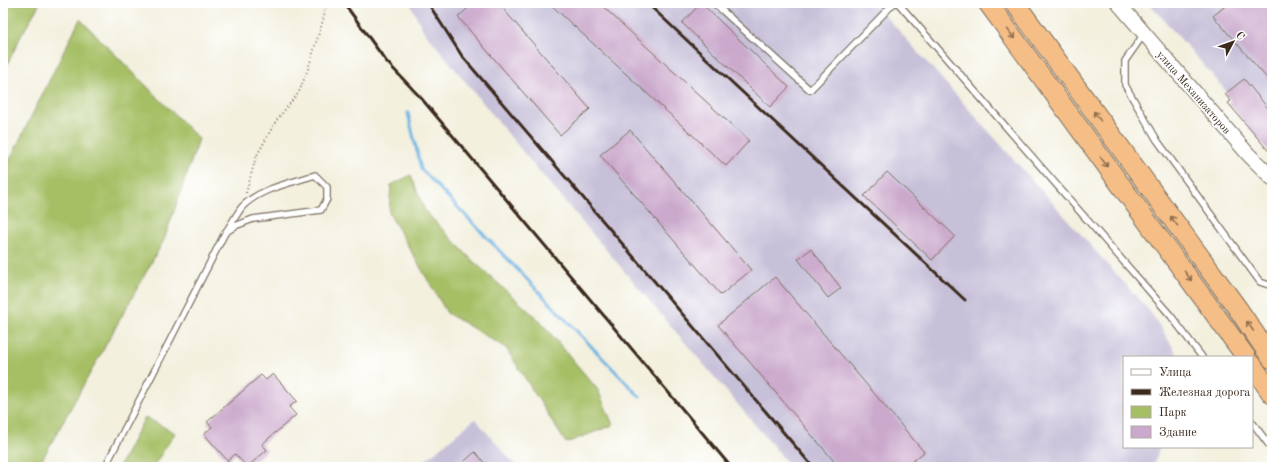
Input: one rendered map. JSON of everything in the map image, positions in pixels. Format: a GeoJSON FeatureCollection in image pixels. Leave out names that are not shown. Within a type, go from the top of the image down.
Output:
{"type":"FeatureCollection","features":[{"type":"Feature","properties":{"kind":"highway"},"geometry":{"type":"LineString","coordinates":[[988,3],[1245,356]]}},
{"type":"Feature","properties":{"kind":"highway"},"geometry":{"type":"LineString","coordinates":[[1015,3],[1238,309],[1272,359]]}},
{"type":"Feature","properties":{"kind":"highway"},"geometry":{"type":"LineString","coordinates":[[1253,366],[1272,394]]}},
{"type":"Feature","properties":{"kind":"street","name":"улица Механизаторов"},"geometry":{"type":"LineString","coordinates":[[1118,3],[1248,154],[1272,178]]}},
{"type":"Feature","properties":{"kind":"lane"},"geometry":{"type":"LineString","coordinates":[[714,3],[810,90],[894,3]]}},
{"type":"Feature","properties":{"kind":"lane"},"geometry":{"type":"LineString","coordinates":[[898,3],[1171,316],[1201,356]]}},
{"type":"Feature","properties":{"kind":"lane"},"geometry":{"type":"LineString","coordinates":[[1144,34],[1125,61],[1126,85],[1157,140],[1260,282],[1272,286]]}},
{"type":"Feature","properties":{"kind":"lane"},"geometry":{"type":"LineString","coordinates":[[105,467],[226,233],[242,207],[254,197],[315,175],[326,188],[327,199],[321,210],[254,219],[234,226],[226,233]]}},
{"type":"Feature","properties":{"kind":"lane"},"geometry":{"type":"LineString","coordinates":[[1253,423],[1272,449]]}},
{"type":"Feature","properties":{"kind":"path"},"geometry":{"type":"LineString","coordinates":[[242,207],[256,157],[276,121],[299,92],[308,69],[326,3]]}},
{"type":"Feature","properties":{"kind":"shaded area"},"geometry":{"type":"Polygon","coordinates":[[[410,3],[874,3],[1152,314],[1178,355],[1123,356],[1123,448],[1160,448],[1153,467],[791,467],[532,163],[423,30],[410,3]]]}},
{"type":"Feature","properties":{"kind":"shaded area"},"geometry":{"type":"Polygon","coordinates":[[[1149,3],[1272,3],[1272,143],[1149,3]]]}},
{"type":"Feature","properties":{"kind":"shaded area"},"geometry":{"type":"Polygon","coordinates":[[[475,419],[517,467],[417,467],[475,419]]]}},
{"type":"Feature","properties":{"kind":"green space"},"geometry":{"type":"Polygon","coordinates":[[[3,3],[40,3],[20,38],[3,73],[3,3]]]}},
{"type":"Feature","properties":{"kind":"green space"},"geometry":{"type":"Polygon","coordinates":[[[80,19],[199,139],[164,240],[38,467],[3,467],[3,173],[80,19]]]}},
{"type":"Feature","properties":{"kind":"green space"},"geometry":{"type":"Polygon","coordinates":[[[411,175],[425,211],[472,260],[540,321],[598,390],[613,425],[566,443],[506,348],[447,313],[389,213],[391,185],[411,175]]]}},
{"type":"Feature","properties":{"kind":"green space"},"geometry":{"type":"Polygon","coordinates":[[[145,417],[175,433],[153,467],[119,467],[145,417]]]}},
{"type":"Feature","properties":{"kind":"building"},"geometry":{"type":"Polygon","coordinates":[[[474,3],[498,3],[590,109],[560,135],[458,17],[474,3]]]}},
{"type":"Feature","properties":{"kind":"building"},"geometry":{"type":"Polygon","coordinates":[[[549,3],[599,3],[749,141],[726,166],[549,3]]]}},
{"type":"Feature","properties":{"kind":"building"},"geometry":{"type":"Polygon","coordinates":[[[701,3],[789,87],[770,107],[682,23],[701,3]]]}},
{"type":"Feature","properties":{"kind":"building"},"geometry":{"type":"Polygon","coordinates":[[[1229,3],[1272,3],[1272,84],[1213,16],[1229,3]]]}},
{"type":"Feature","properties":{"kind":"building"},"geometry":{"type":"Polygon","coordinates":[[[1244,79],[1272,113],[1272,155],[1228,103],[1231,101],[1225,94],[1244,79]]]}},
{"type":"Feature","properties":{"kind":"building"},"geometry":{"type":"Polygon","coordinates":[[[630,130],[751,270],[721,295],[600,155],[630,130]]]}},
{"type":"Feature","properties":{"kind":"building"},"geometry":{"type":"Polygon","coordinates":[[[887,172],[955,236],[932,260],[864,196],[887,172]]]}},
{"type":"Feature","properties":{"kind":"building"},"geometry":{"type":"Polygon","coordinates":[[[811,249],[841,288],[828,298],[798,259],[811,249]]]}},
{"type":"Feature","properties":{"kind":"building"},"geometry":{"type":"Polygon","coordinates":[[[775,277],[924,452],[906,467],[839,467],[718,325],[775,277]]]}},
{"type":"Feature","properties":{"kind":"building"},"geometry":{"type":"Polygon","coordinates":[[[273,374],[297,401],[289,407],[296,415],[262,444],[267,450],[247,467],[235,454],[228,461],[204,434],[212,427],[207,422],[261,375],[266,380],[273,374]]]}},
{"type":"Feature","properties":{"kind":"building"},"geometry":{"type":"Polygon","coordinates":[[[475,452],[488,467],[458,467],[475,452]]]}},
{"type":"Feature","properties":{"kind":"waterway"},"geometry":{"type":"LineString","coordinates":[[408,113],[421,169],[640,397]]}},
{"type":"Feature","properties":{"kind":"railway"},"geometry":{"type":"LineString","coordinates":[[344,3],[386,61],[421,98],[731,467]]}},
{"type":"Feature","properties":{"kind":"railway"},"geometry":{"type":"LineString","coordinates":[[428,3],[462,56],[813,467]]}},
{"type":"Feature","properties":{"kind":"railway"},"geometry":{"type":"LineString","coordinates":[[647,3],[965,300]]}}]}
